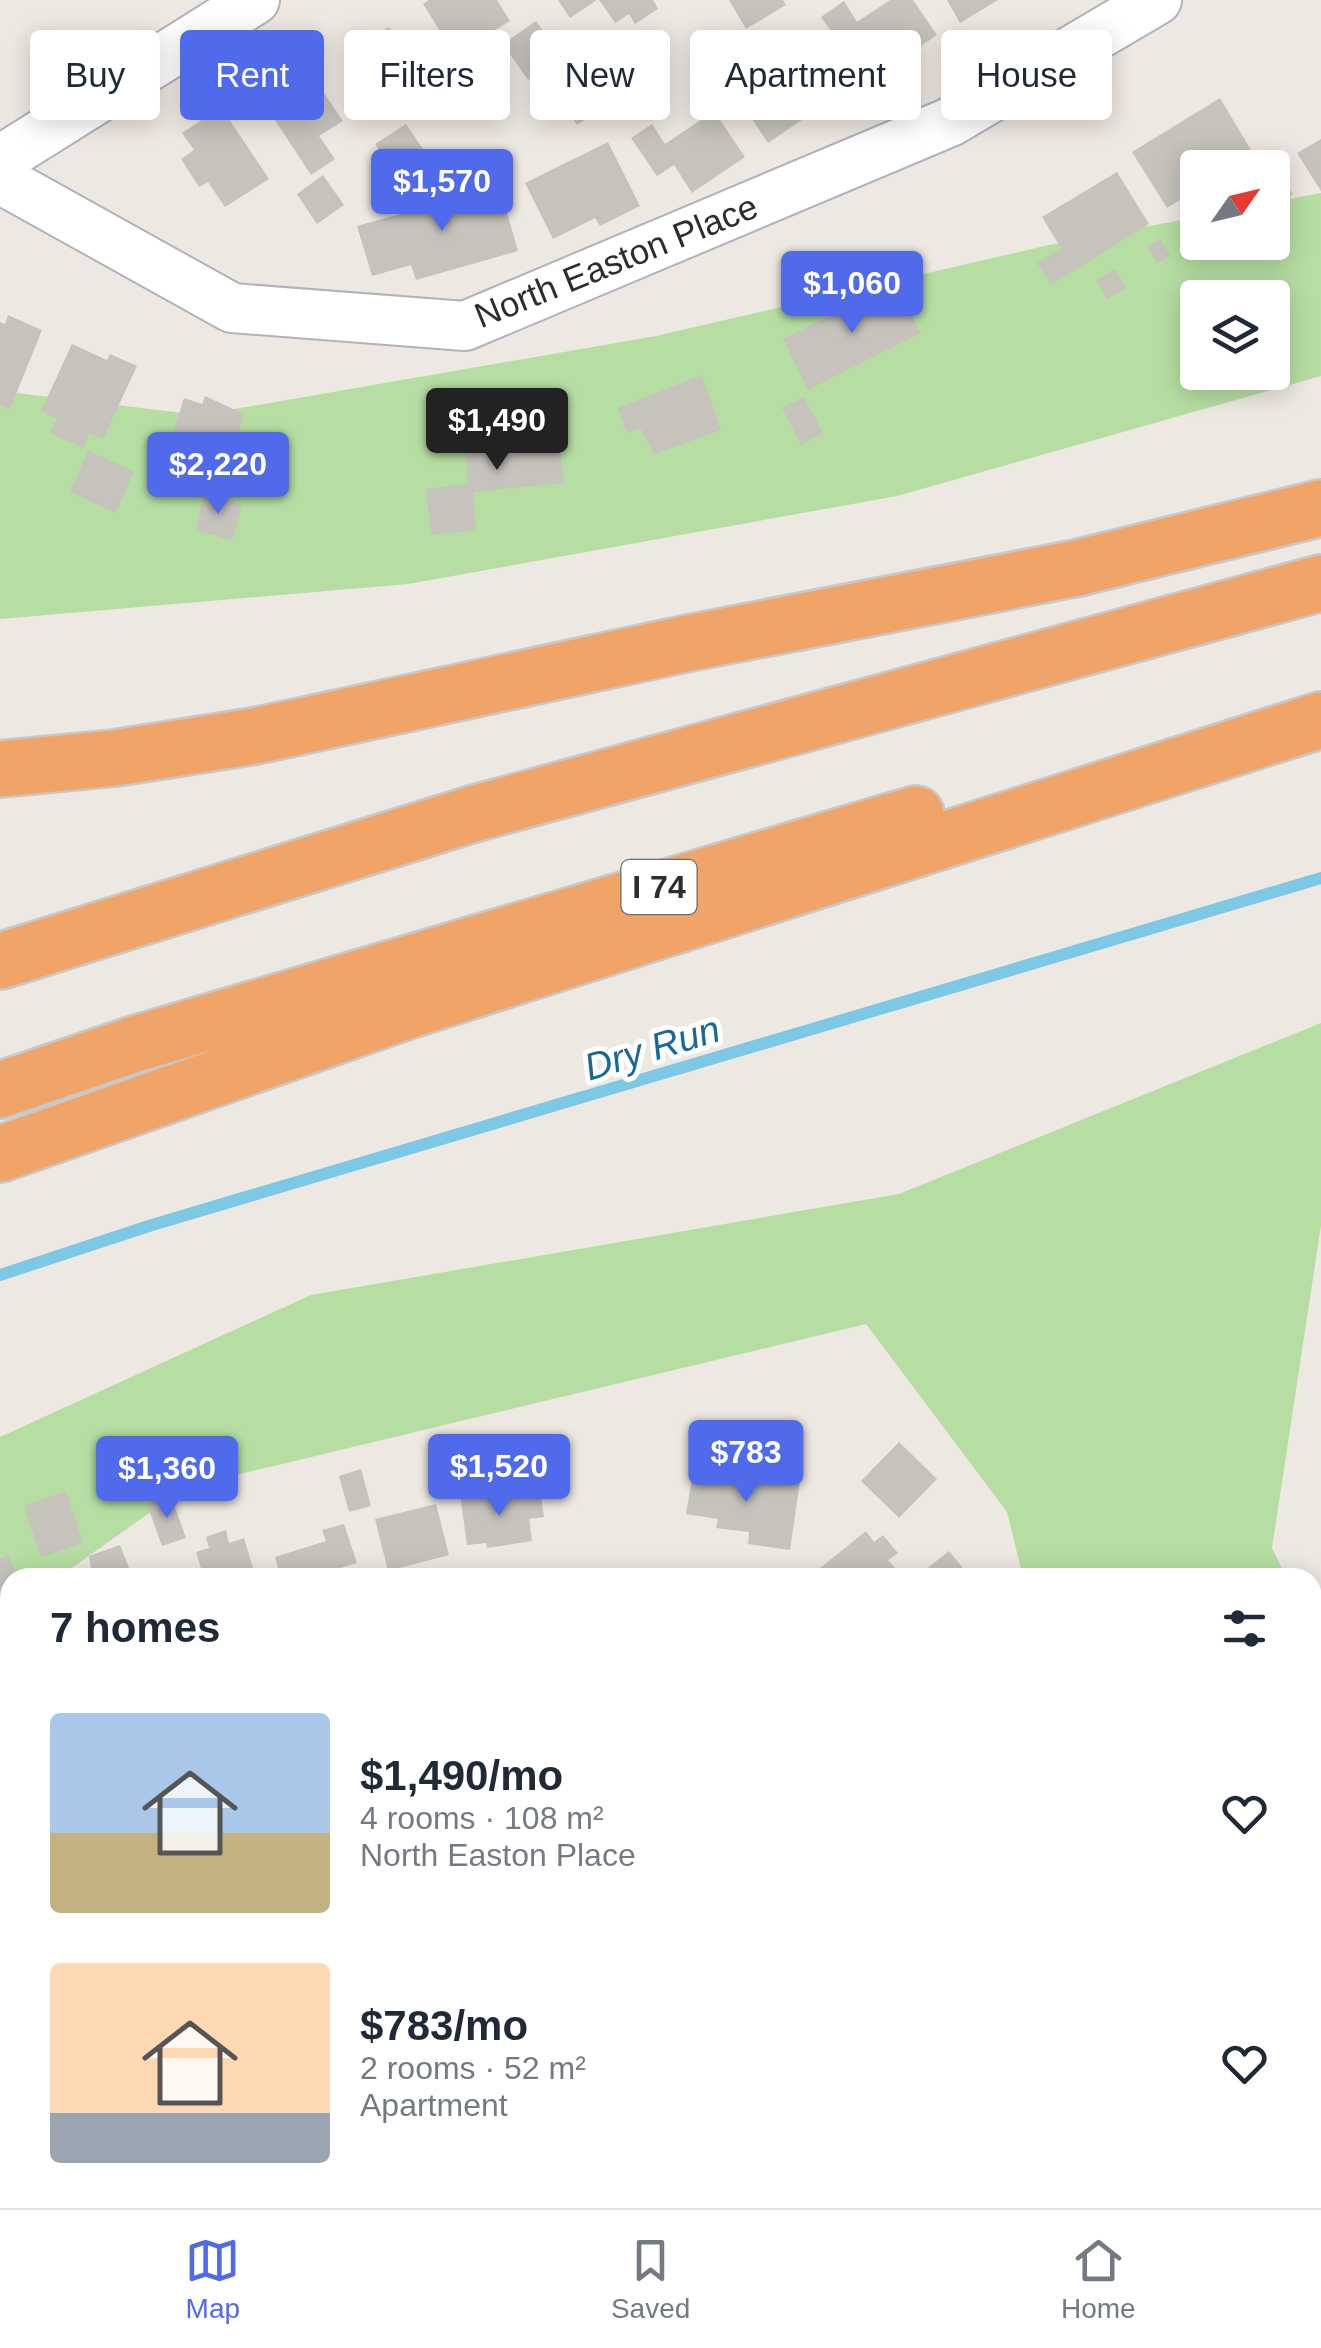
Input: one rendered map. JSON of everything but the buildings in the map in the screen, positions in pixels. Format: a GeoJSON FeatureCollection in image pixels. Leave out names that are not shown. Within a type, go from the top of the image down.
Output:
{"type":"FeatureCollection","features":[{"type":"Feature","properties":{"kind":"highway"},"geometry":{"type":"LineString","coordinates":[[0,769],[115,758],[254,736],[689,643],[1077,568],[1321,508]]}},
{"type":"Feature","properties":{"kind":"highway"},"geometry":{"type":"LineString","coordinates":[[0,961],[476,813],[1321,583]]}},
{"type":"Feature","properties":{"kind":"highway","name":"I 74"},"geometry":{"type":"LineString","coordinates":[[0,1090],[135,1044],[642,892],[1321,696]]}},
{"type":"Feature","properties":{"kind":"highway"},"geometry":{"type":"LineString","coordinates":[[0,1154],[404,1012],[1321,720]]}},
{"type":"Feature","properties":{"kind":"street"},"geometry":{"type":"LineString","coordinates":[[0,160],[255,0]]}},
{"type":"Feature","properties":{"kind":"street","name":"North Easton Place"},"geometry":{"type":"LineString","coordinates":[[0,179],[232,308],[465,326],[950,122],[1158,0]]}},
{"type":"Feature","properties":{"kind":"green space"},"geometry":{"type":"Polygon","coordinates":[[[1321,193],[1321,376],[1290,385],[1290,280],[1180,280],[1180,390],[1272,390],[897,496],[408,584],[0,619],[0,391],[200,415],[656,336],[1049,245],[1180,220],[1180,260],[1290,260],[1290,199],[1321,193]]]}},
{"type":"Feature","properties":{"kind":"green space"},"geometry":{"type":"Polygon","coordinates":[[[1321,1023],[1321,1225],[1272,1548],[1282,1568],[1021,1568],[1007,1512],[866,1324],[186,1487],[72,1568],[0,1568],[0,1437],[311,1295],[899,1194],[1321,1023]]]}},
{"type":"Feature","properties":{"kind":"waterway","name":"Dry Run"},"geometry":{"type":"LineString","coordinates":[[0,1275],[152,1225],[1321,878]]}}]}
